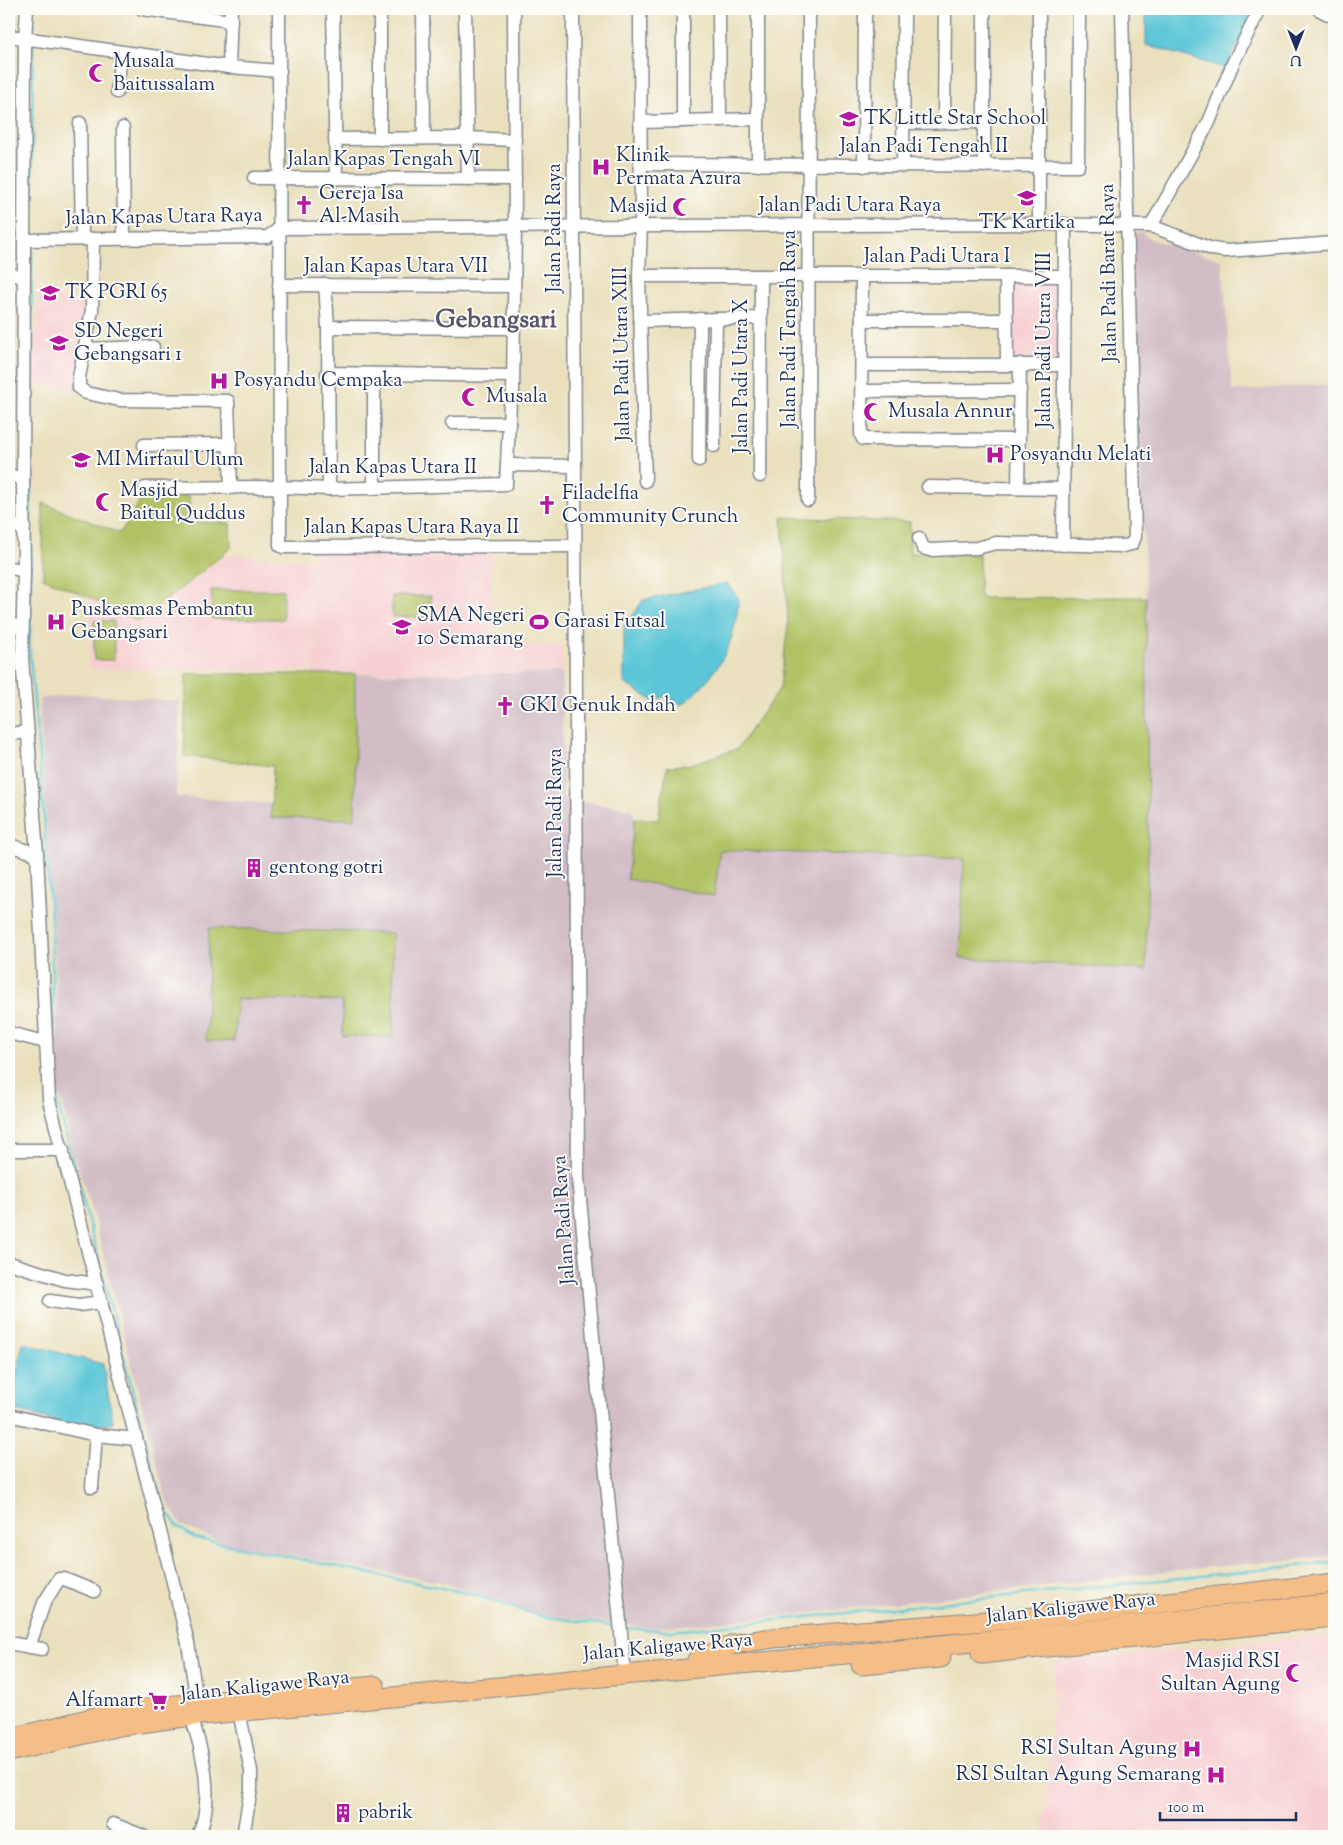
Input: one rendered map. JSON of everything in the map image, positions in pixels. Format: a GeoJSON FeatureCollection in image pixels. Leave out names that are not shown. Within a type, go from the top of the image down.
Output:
{"type":"FeatureCollection","features":[{"type":"Feature","properties":{"kind":"highway"},"geometry":{"type":"LineString","coordinates":[[697,1660],[733,1644],[773,1638],[1036,1616],[1334,1583]]}},
{"type":"Feature","properties":{"kind":"highway","name":"Jalan Kaligawe Raya"},"geometry":{"type":"LineString","coordinates":[[9,1752],[194,1709],[240,1711],[389,1697],[697,1660],[1334,1594]]}},
{"type":"Feature","properties":{"kind":"highway","name":"Jalan Kaligawe Raya"},"geometry":{"type":"LineString","coordinates":[[624,1670],[1046,1635],[1334,1603]]}},
{"type":"Feature","properties":{"kind":"highway"},"geometry":{"type":"LineString","coordinates":[[389,1697],[446,1698],[899,1662],[1334,1617]]}},
{"type":"Feature","properties":{"kind":"highway"},"geometry":{"type":"LineString","coordinates":[[9,1739],[104,1716],[624,1670]]}},
{"type":"Feature","properties":{"kind":"street"},"geometry":{"type":"LineString","coordinates":[[27,9],[30,39],[30,240],[23,277],[24,570],[22,658],[37,854],[49,1100],[188,1643],[194,1709],[204,1756],[206,1794],[203,1823],[198,1836]]}},
{"type":"Feature","properties":{"kind":"street"},"geometry":{"type":"LineString","coordinates":[[142,9],[231,15],[228,67]]}},
{"type":"Feature","properties":{"kind":"street"},"geometry":{"type":"LineString","coordinates":[[278,486],[281,228],[280,9]]}},
{"type":"Feature","properties":{"kind":"street"},"geometry":{"type":"LineString","coordinates":[[333,9],[336,178]]}},
{"type":"Feature","properties":{"kind":"street"},"geometry":{"type":"LineString","coordinates":[[380,9],[380,139]]}},
{"type":"Feature","properties":{"kind":"street"},"geometry":{"type":"LineString","coordinates":[[423,9],[424,138]]}},
{"type":"Feature","properties":{"kind":"street"},"geometry":{"type":"LineString","coordinates":[[465,9],[468,179]]}},
{"type":"Feature","properties":{"kind":"street"},"geometry":{"type":"LineString","coordinates":[[514,9],[515,227],[513,393],[510,403],[507,466],[574,466]]}},
{"type":"Feature","properties":{"kind":"street","name":"Jalan Padi Raya"},"geometry":{"type":"LineString","coordinates":[[573,9],[576,986],[579,1195],[621,1616],[624,1670]]}},
{"type":"Feature","properties":{"kind":"street","name":"Jalan Padi Utara XIII"},"geometry":{"type":"LineString","coordinates":[[640,9],[641,225],[639,276],[645,481]]}},
{"type":"Feature","properties":{"kind":"street"},"geometry":{"type":"LineString","coordinates":[[683,9],[683,121]]}},
{"type":"Feature","properties":{"kind":"street"},"geometry":{"type":"LineString","coordinates":[[719,9],[720,120]]}},
{"type":"Feature","properties":{"kind":"street"},"geometry":{"type":"LineString","coordinates":[[758,9],[758,165]]}},
{"type":"Feature","properties":{"kind":"street","name":"Jalan Padi Tengah Raya"},"geometry":{"type":"LineString","coordinates":[[808,500],[809,9]]}},
{"type":"Feature","properties":{"kind":"street"},"geometry":{"type":"LineString","coordinates":[[864,166],[865,9]]}},
{"type":"Feature","properties":{"kind":"street"},"geometry":{"type":"LineString","coordinates":[[903,166],[904,9]]}},
{"type":"Feature","properties":{"kind":"street"},"geometry":{"type":"LineString","coordinates":[[944,122],[945,9]]}},
{"type":"Feature","properties":{"kind":"street"},"geometry":{"type":"LineString","coordinates":[[984,9],[984,166]]}},
{"type":"Feature","properties":{"kind":"street"},"geometry":{"type":"LineString","coordinates":[[1039,9],[1039,224]]}},
{"type":"Feature","properties":{"kind":"street","name":"Jalan Padi Tengah II"},"geometry":{"type":"LineString","coordinates":[[640,164],[1078,166],[1079,9]]}},
{"type":"Feature","properties":{"kind":"street","name":"Jalan Padi Barat Raya"},"geometry":{"type":"LineString","coordinates":[[1063,545],[1123,546],[1132,544],[1135,537],[1137,225],[1122,9]]}},
{"type":"Feature","properties":{"kind":"street"},"geometry":{"type":"LineString","coordinates":[[1137,225],[1209,122],[1233,62],[1260,9]]}},
{"type":"Feature","properties":{"kind":"street"},"geometry":{"type":"LineString","coordinates":[[1318,9],[1334,17]]}},
{"type":"Feature","properties":{"kind":"street"},"geometry":{"type":"LineString","coordinates":[[9,36],[228,67],[280,71]]}},
{"type":"Feature","properties":{"kind":"street"},"geometry":{"type":"LineString","coordinates":[[117,92],[121,52]]}},
{"type":"Feature","properties":{"kind":"street"},"geometry":{"type":"LineString","coordinates":[[640,122],[758,119]]}},
{"type":"Feature","properties":{"kind":"street"},"geometry":{"type":"LineString","coordinates":[[902,124],[984,122]]}},
{"type":"Feature","properties":{"kind":"street"},"geometry":{"type":"LineString","coordinates":[[80,123],[92,310],[83,349],[79,388],[86,393],[118,400],[225,400],[229,403],[231,488]]}},
{"type":"Feature","properties":{"kind":"street"},"geometry":{"type":"LineString","coordinates":[[123,128],[124,239]]}},
{"type":"Feature","properties":{"kind":"street"},"geometry":{"type":"LineString","coordinates":[[335,139],[466,138],[515,140]]}},
{"type":"Feature","properties":{"kind":"street","name":"Jalan Kapas Tengah VI"},"geometry":{"type":"LineString","coordinates":[[254,178],[515,179]]}},
{"type":"Feature","properties":{"kind":"street","name":"Jalan Padi Utara VIII"},"geometry":{"type":"LineString","coordinates":[[1063,545],[1065,224]]}},
{"type":"Feature","properties":{"kind":"street","name":"Jalan Padi Utara Raya"},"geometry":{"type":"LineString","coordinates":[[573,226],[1137,225],[1226,251],[1334,243]]}},
{"type":"Feature","properties":{"kind":"street","name":"Jalan Kapas Utara Raya"},"geometry":{"type":"LineString","coordinates":[[30,240],[267,237],[281,228],[573,226]]}},
{"type":"Feature","properties":{"kind":"street"},"geometry":{"type":"LineString","coordinates":[[9,274],[23,277]]}},
{"type":"Feature","properties":{"kind":"street","name":"Jalan Padi Utara I"},"geometry":{"type":"LineString","coordinates":[[639,276],[1064,276]]}},
{"type":"Feature","properties":{"kind":"street","name":"Jalan Padi Utara X"},"geometry":{"type":"LineString","coordinates":[[760,476],[761,276]]}},
{"type":"Feature","properties":{"kind":"street"},"geometry":{"type":"LineString","coordinates":[[862,276],[861,435],[867,439],[1019,440]]}},
{"type":"Feature","properties":{"kind":"street"},"geometry":{"type":"LineString","coordinates":[[1006,276],[1007,364]]}},
{"type":"Feature","properties":{"kind":"street"},"geometry":{"type":"LineString","coordinates":[[325,284],[328,327],[329,489]]}},
{"type":"Feature","properties":{"kind":"street","name":"Jalan Kapas Utara VII"},"geometry":{"type":"LineString","coordinates":[[279,285],[513,286]]}},
{"type":"Feature","properties":{"kind":"street"},"geometry":{"type":"LineString","coordinates":[[640,321],[760,318]]}},
{"type":"Feature","properties":{"kind":"street"},"geometry":{"type":"LineString","coordinates":[[699,460],[700,319]]}},
{"type":"Feature","properties":{"kind":"street"},"geometry":{"type":"LineString","coordinates":[[714,446],[716,319]]}},
{"type":"Feature","properties":{"kind":"street"},"geometry":{"type":"LineString","coordinates":[[862,320],[1007,320]]}},
{"type":"Feature","properties":{"kind":"street"},"geometry":{"type":"LineString","coordinates":[[328,327],[513,328]]}},
{"type":"Feature","properties":{"kind":"street"},"geometry":{"type":"LineString","coordinates":[[83,349],[153,347]]}},
{"type":"Feature","properties":{"kind":"street"},"geometry":{"type":"LineString","coordinates":[[862,365],[1020,364],[1064,366]]}},
{"type":"Feature","properties":{"kind":"street"},"geometry":{"type":"LineString","coordinates":[[1018,488],[1020,364]]}},
{"type":"Feature","properties":{"kind":"street"},"geometry":{"type":"LineString","coordinates":[[327,373],[512,376]]}},
{"type":"Feature","properties":{"kind":"street"},"geometry":{"type":"LineString","coordinates":[[374,374],[374,488]]}},
{"type":"Feature","properties":{"kind":"street"},"geometry":{"type":"LineString","coordinates":[[700,383],[714,383]]}},
{"type":"Feature","properties":{"kind":"street"},"geometry":{"type":"LineString","coordinates":[[862,391],[1020,390]]}},
{"type":"Feature","properties":{"kind":"street"},"geometry":{"type":"LineString","coordinates":[[452,423],[509,423]]}},
{"type":"Feature","properties":{"kind":"street"},"geometry":{"type":"LineString","coordinates":[[144,445],[230,444]]}},
{"type":"Feature","properties":{"kind":"street","name":"Jalan Kapas Utara II"},"geometry":{"type":"LineString","coordinates":[[145,488],[278,486],[329,489],[427,485],[503,485],[507,482],[507,466]]}},
{"type":"Feature","properties":{"kind":"street"},"geometry":{"type":"LineString","coordinates":[[9,475],[23,478]]}},
{"type":"Feature","properties":{"kind":"street","name":"Jalan Kapas Utara Raya II"},"geometry":{"type":"LineString","coordinates":[[278,486],[281,546],[574,546]]}},
{"type":"Feature","properties":{"kind":"street"},"geometry":{"type":"LineString","coordinates":[[928,487],[1063,489]]}},
{"type":"Feature","properties":{"kind":"street"},"geometry":{"type":"LineString","coordinates":[[9,525],[24,528]]}},
{"type":"Feature","properties":{"kind":"street"},"geometry":{"type":"LineString","coordinates":[[919,538],[923,548],[930,550],[977,548],[996,544],[1063,545]]}},
{"type":"Feature","properties":{"kind":"street"},"geometry":{"type":"LineString","coordinates":[[9,568],[24,570]]}},
{"type":"Feature","properties":{"kind":"street"},"geometry":{"type":"LineString","coordinates":[[9,623],[22,628]]}},
{"type":"Feature","properties":{"kind":"street"},"geometry":{"type":"LineString","coordinates":[[9,734],[27,732]]}},
{"type":"Feature","properties":{"kind":"street"},"geometry":{"type":"LineString","coordinates":[[9,845],[37,854]]}},
{"type":"Feature","properties":{"kind":"street"},"geometry":{"type":"LineString","coordinates":[[9,1033],[45,1042]]}},
{"type":"Feature","properties":{"kind":"street"},"geometry":{"type":"LineString","coordinates":[[9,1150],[63,1150]]}},
{"type":"Feature","properties":{"kind":"street"},"geometry":{"type":"LineString","coordinates":[[9,1262],[65,1280],[97,1284]]}},
{"type":"Feature","properties":{"kind":"street"},"geometry":{"type":"LineString","coordinates":[[50,1302],[80,1305],[102,1302]]}},
{"type":"Feature","properties":{"kind":"street"},"geometry":{"type":"LineString","coordinates":[[9,1415],[96,1435],[136,1439]]}},
{"type":"Feature","properties":{"kind":"street"},"geometry":{"type":"LineString","coordinates":[[92,1487],[96,1435]]}},
{"type":"Feature","properties":{"kind":"street"},"geometry":{"type":"LineString","coordinates":[[9,1643],[35,1648],[44,1602],[59,1579],[64,1579],[94,1591]]}},
{"type":"Feature","properties":{"kind":"street"},"geometry":{"type":"LineString","coordinates":[[240,1711],[251,1771],[251,1790],[243,1836]]}},
{"type":"Feature","properties":{"kind":"street"},"geometry":{"type":"LineString","coordinates":[[113,1824],[143,1836]]}},
{"type":"Feature","properties":{"kind":"shaded area"},"geometry":{"type":"Polygon","coordinates":[[[1142,232],[1150,239],[1222,260],[1232,391],[1334,384],[1334,1556],[1190,1569],[773,1617],[655,1628],[537,1614],[445,1583],[224,1543],[181,1525],[166,1499],[91,1206],[73,1153],[64,1108],[58,1092],[56,980],[39,699],[77,694],[180,701],[176,797],[295,805],[298,674],[562,673],[563,798],[631,809],[635,818],[628,879],[719,850],[965,859],[963,867],[1146,597],[1131,233],[1142,232]]]}},
{"type":"Feature","properties":{"kind":"shaded area"},"geometry":{"type":"Polygon","coordinates":[[[1007,277],[1062,277],[1062,363],[1008,362],[1007,277]]]}},
{"type":"Feature","properties":{"kind":"shaded area","name":"SD Negeri Gebangsari 1"},"geometry":{"type":"Polygon","coordinates":[[[37,296],[90,303],[74,390],[34,383],[37,296]]]}},
{"type":"Feature","properties":{"kind":"shaded area","name":"SMA Negeri 10 Semarang"},"geometry":{"type":"Polygon","coordinates":[[[492,552],[492,644],[562,645],[562,673],[312,673],[313,554],[492,552]]]}},
{"type":"Feature","properties":{"kind":"shaded area"},"geometry":{"type":"Polygon","coordinates":[[[226,555],[311,559],[311,670],[89,669],[90,598],[139,622],[226,555]]]}},
{"type":"Feature","properties":{"kind":"shaded area","name":"RSI Sultan Agung"},"geometry":{"type":"Polygon","coordinates":[[[1334,1634],[1334,1836],[1044,1836],[1055,1661],[1334,1634]]]}},
{"type":"Feature","properties":{"kind":"green space"},"geometry":{"type":"Polygon","coordinates":[[[168,493],[189,496],[190,522],[230,523],[231,548],[139,622],[86,596],[43,578],[43,503],[120,533],[140,501],[168,493]]]}},
{"type":"Feature","properties":{"kind":"green space"},"geometry":{"type":"Polygon","coordinates":[[[782,517],[910,522],[910,553],[979,554],[980,598],[1146,597],[1148,833],[1146,970],[960,958],[964,859],[720,850],[714,896],[627,879],[635,818],[658,820],[667,767],[691,764],[737,749],[780,688],[788,624],[782,517]]]}},
{"type":"Feature","properties":{"kind":"green space"},"geometry":{"type":"Polygon","coordinates":[[[211,590],[283,590],[283,619],[212,619],[211,590]]]}},
{"type":"Feature","properties":{"kind":"green space"},"geometry":{"type":"Polygon","coordinates":[[[392,596],[431,596],[431,617],[392,617],[392,596]]]}},
{"type":"Feature","properties":{"kind":"green space"},"geometry":{"type":"Polygon","coordinates":[[[94,621],[114,621],[114,660],[94,660],[94,621]]]}},
{"type":"Feature","properties":{"kind":"green space"},"geometry":{"type":"Polygon","coordinates":[[[186,674],[355,674],[355,819],[271,818],[273,766],[184,756],[186,674]]]}},
{"type":"Feature","properties":{"kind":"green space"},"geometry":{"type":"Polygon","coordinates":[[[209,928],[392,933],[394,1037],[343,1036],[342,1001],[237,999],[234,1041],[206,1041],[209,928]]]}},
{"type":"Feature","properties":{"kind":"water"},"geometry":{"type":"Polygon","coordinates":[[[1146,9],[1256,9],[1225,68],[1146,45],[1146,9]]]}},
{"type":"Feature","properties":{"kind":"water"},"geometry":{"type":"Polygon","coordinates":[[[727,583],[739,599],[729,644],[724,656],[709,678],[686,702],[681,705],[676,700],[670,701],[665,696],[653,701],[624,683],[624,623],[634,614],[643,600],[727,583]]]}},
{"type":"Feature","properties":{"kind":"water"},"geometry":{"type":"Polygon","coordinates":[[[23,1343],[103,1364],[113,1422],[87,1426],[74,1425],[47,1420],[9,1409],[23,1343]]]}},
{"type":"Feature","properties":{"kind":"waterway"},"geometry":{"type":"LineString","coordinates":[[33,18],[33,35]]}},
{"type":"Feature","properties":{"kind":"waterway"},"geometry":{"type":"LineString","coordinates":[[32,235],[33,43]]}},
{"type":"Feature","properties":{"kind":"waterway"},"geometry":{"type":"LineString","coordinates":[[32,243],[30,656],[51,919],[55,1092],[162,1504],[178,1527],[195,1538],[472,1594],[540,1616],[615,1626]]}},
{"type":"Feature","properties":{"kind":"waterway"},"geometry":{"type":"LineString","coordinates":[[626,1628],[672,1631],[1334,1562]]}},
{"type":"Feature","properties":{"kind":"place","name":"Musala Baitussalam"},"geometry":{"type":"Point","coordinates":[98,73]}},
{"type":"Feature","properties":{"kind":"place","name":"TK Little Star School"},"geometry":{"type":"Point","coordinates":[849,119]}},
{"type":"Feature","properties":{"kind":"place","name":"Klinik Permata Azura"},"geometry":{"type":"Point","coordinates":[601,167]}},
{"type":"Feature","properties":{"kind":"place","name":"TK Kartika"},"geometry":{"type":"Point","coordinates":[1027,198]}},
{"type":"Feature","properties":{"kind":"place","name":"Gereja Isa Al-Masih"},"geometry":{"type":"Point","coordinates":[304,205]}},
{"type":"Feature","properties":{"kind":"place","name":"Masjid"},"geometry":{"type":"Point","coordinates":[682,207]}},
{"type":"Feature","properties":{"kind":"place","name":"TK PGRI 65"},"geometry":{"type":"Point","coordinates":[50,293]}},
{"type":"Feature","properties":{"kind":"place","name":"SD Negeri Gebangsari 1"},"geometry":{"type":"Point","coordinates":[59,343]}},
{"type":"Feature","properties":{"kind":"place","name":"Posyandu Cempaka"},"geometry":{"type":"Point","coordinates":[219,381]}},
{"type":"Feature","properties":{"kind":"place","name":"Musala"},"geometry":{"type":"Point","coordinates":[471,397]}},
{"type":"Feature","properties":{"kind":"place","name":"Musala Annur"},"geometry":{"type":"Point","coordinates":[873,412]}},
{"type":"Feature","properties":{"kind":"place","name":"Posyandu Melati"},"geometry":{"type":"Point","coordinates":[995,455]}},
{"type":"Feature","properties":{"kind":"place","name":"MI Mirfaul Ulum"},"geometry":{"type":"Point","coordinates":[81,460]}},
{"type":"Feature","properties":{"kind":"place","name":"Masjid Baitul Quddus"},"geometry":{"type":"Point","coordinates":[105,502]}},
{"type":"Feature","properties":{"kind":"place","name":"Filadelfia Community Crunch"},"geometry":{"type":"Point","coordinates":[547,505]}},
{"type":"Feature","properties":{"kind":"place","name":"Puskesmas Pembantu Gebangsari"},"geometry":{"type":"Point","coordinates":[56,622]}},
{"type":"Feature","properties":{"kind":"place","name":"Garasi Futsal"},"geometry":{"type":"Point","coordinates":[539,622]}},
{"type":"Feature","properties":{"kind":"place","name":"SMA Negeri 10 Semarang"},"geometry":{"type":"Point","coordinates":[402,627]}},
{"type":"Feature","properties":{"kind":"place","name":"GKI Genuk Indah"},"geometry":{"type":"Point","coordinates":[505,706]}},
{"type":"Feature","properties":{"kind":"place","name":"gentong gotri"},"geometry":{"type":"Point","coordinates":[254,868]}},
{"type":"Feature","properties":{"kind":"place","name":"Masjid RSI Sultan Agung"},"geometry":{"type":"Point","coordinates":[1295,1673]}},
{"type":"Feature","properties":{"kind":"place","name":"Alfamart"},"geometry":{"type":"Point","coordinates":[158,1701]}},
{"type":"Feature","properties":{"kind":"place","name":"RSI Sultan Agung"},"geometry":{"type":"Point","coordinates":[1192,1749]}},
{"type":"Feature","properties":{"kind":"place","name":"RSI Sultan Agung Semarang"},"geometry":{"type":"Point","coordinates":[1216,1775]}},
{"type":"Feature","properties":{"kind":"place","name":"pabrik"},"geometry":{"type":"Point","coordinates":[343,1813]}},
{"type":"Feature","properties":{"kind":"district","name":"Gebangsari"},"geometry":{"type":"Point","coordinates":[496,321]}}]}
